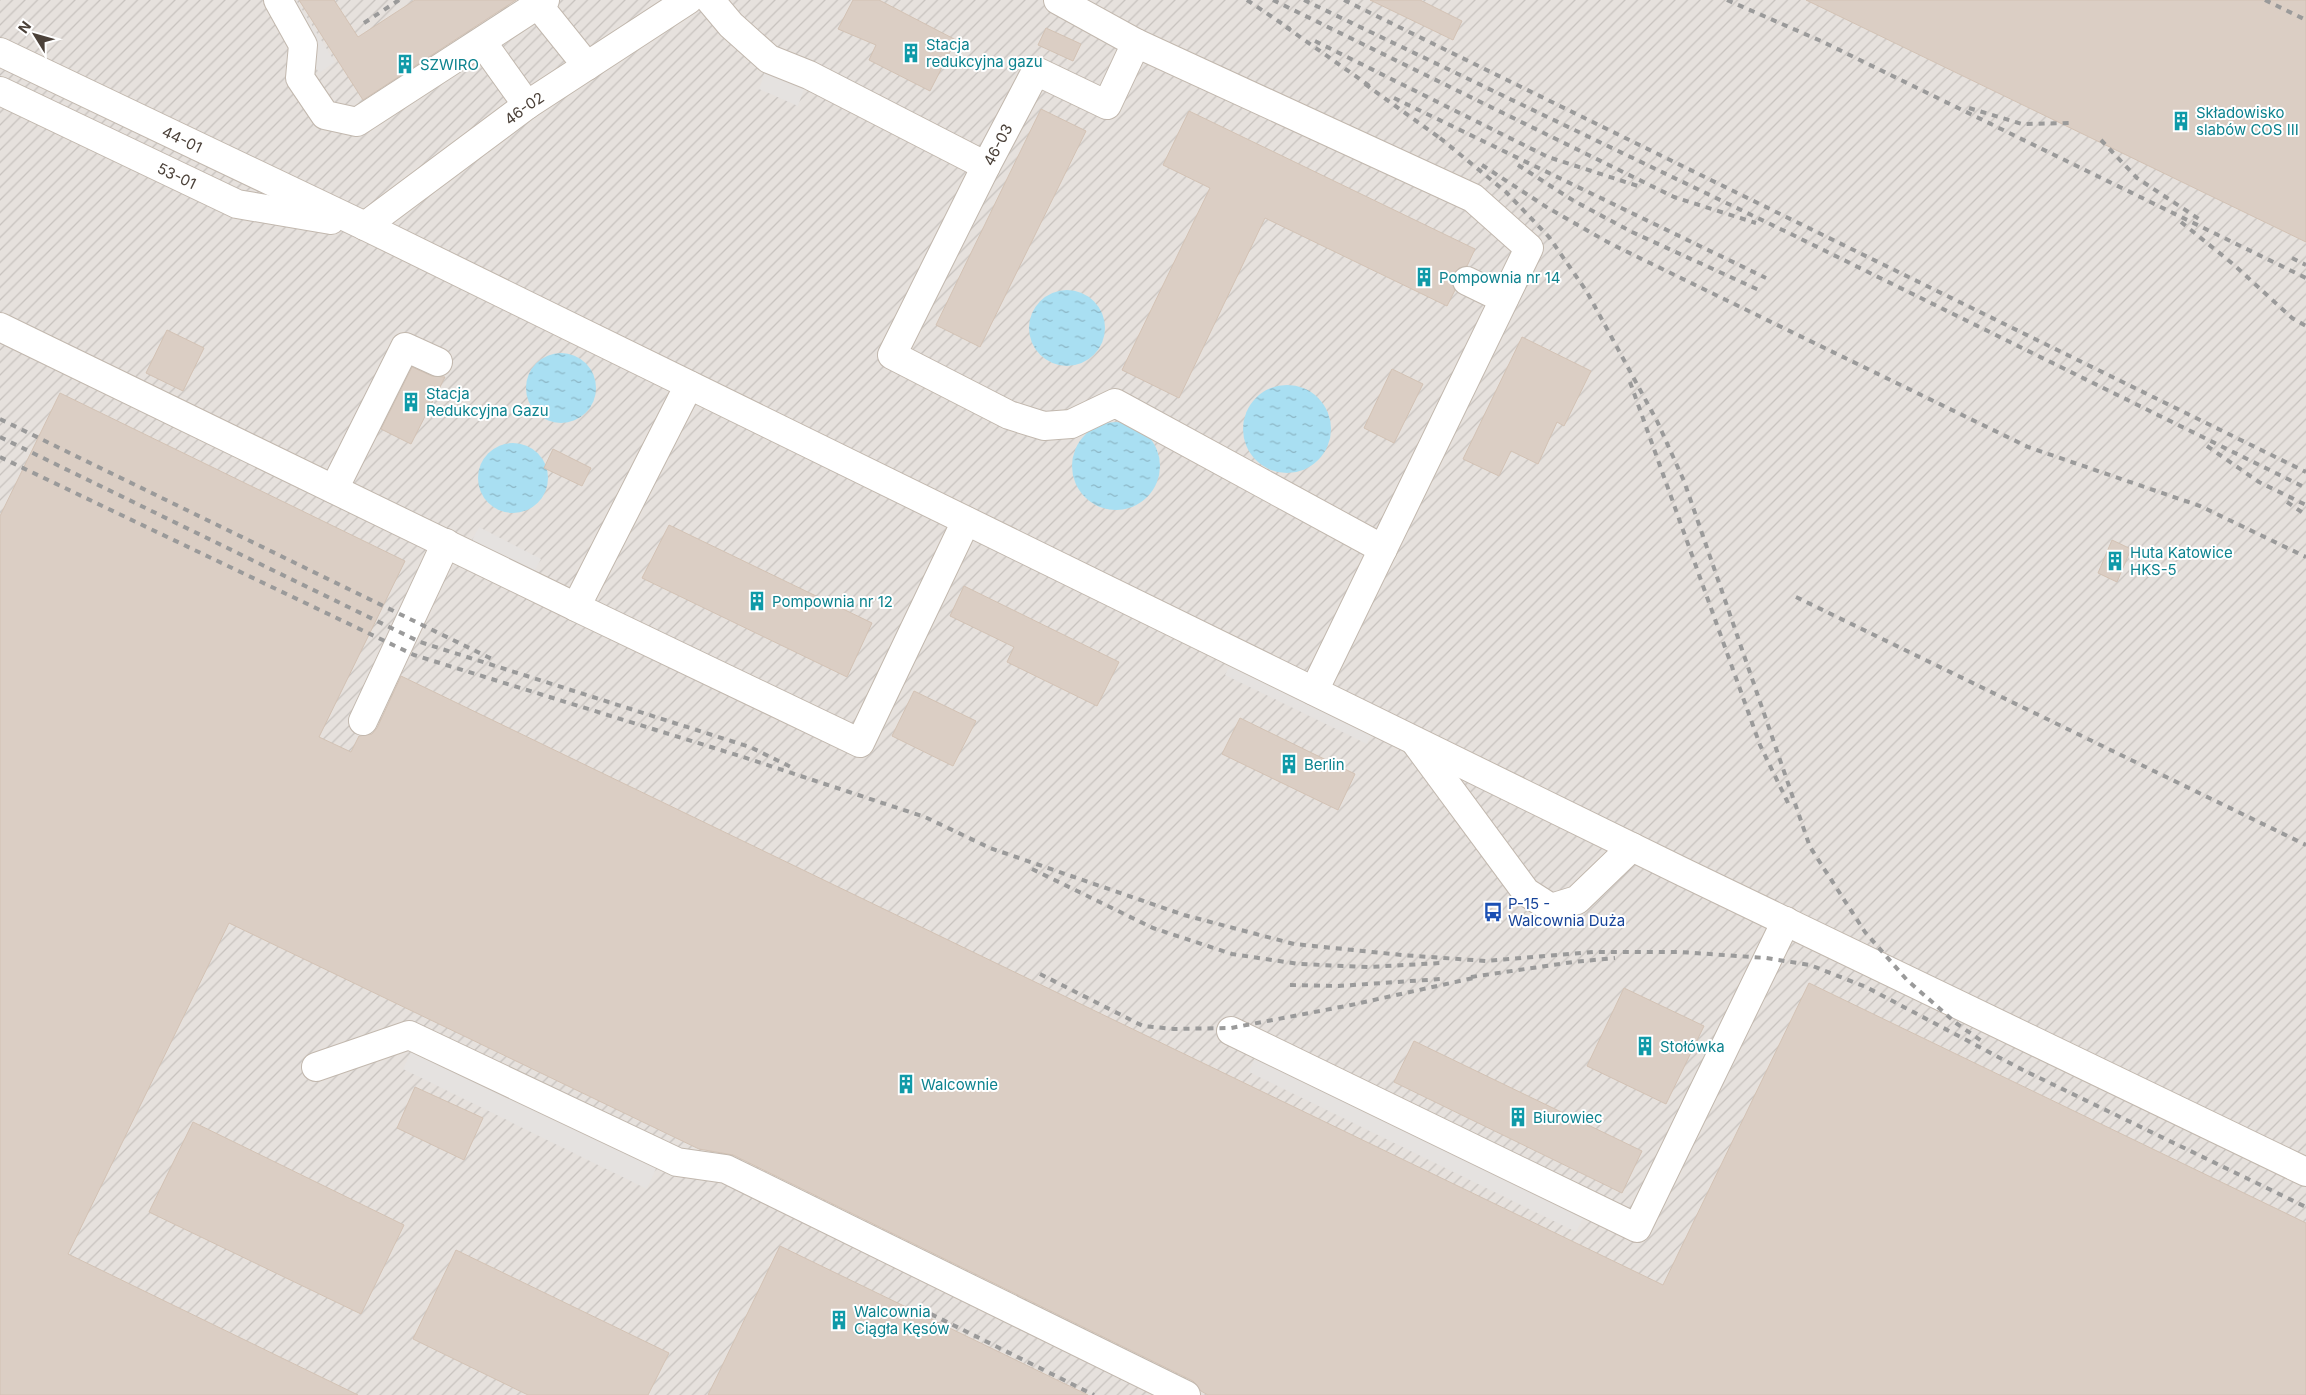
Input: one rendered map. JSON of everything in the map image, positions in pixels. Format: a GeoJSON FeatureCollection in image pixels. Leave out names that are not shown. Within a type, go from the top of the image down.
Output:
{"type":"FeatureCollection","features":[{"type":"Feature","properties":{"kind":"lane"},"geometry":{"type":"LineString","coordinates":[[278,0],[303,45],[300,78],[325,115],[357,122],[542,2],[587,66]]}},
{"type":"Feature","properties":{"kind":"lane","name":"46-02"},"geometry":{"type":"LineString","coordinates":[[365,226],[527,105],[688,0]]}},
{"type":"Feature","properties":{"kind":"lane","name":"46-03"},"geometry":{"type":"LineString","coordinates":[[710,0],[731,25],[769,59],[809,75],[986,166],[1036,71],[1107,105],[1136,43]]}},
{"type":"Feature","properties":{"kind":"lane"},"geometry":{"type":"LineString","coordinates":[[1058,0],[1136,43],[1473,198],[1529,248],[1314,691]]}},
{"type":"Feature","properties":{"kind":"lane"},"geometry":{"type":"LineString","coordinates":[[482,42],[527,105]]}},
{"type":"Feature","properties":{"kind":"lane","name":"44-01"},"geometry":{"type":"LineString","coordinates":[[0,52],[365,226],[1413,740],[2306,1172]]}},
{"type":"Feature","properties":{"kind":"lane","name":"53-01"},"geometry":{"type":"LineString","coordinates":[[0,92],[237,204],[365,226]]}},
{"type":"Feature","properties":{"kind":"lane"},"geometry":{"type":"LineString","coordinates":[[986,166],[892,355],[1009,414],[1044,426],[1071,424],[1115,403],[1383,549]]}},
{"type":"Feature","properties":{"kind":"lane"},"geometry":{"type":"LineString","coordinates":[[1467,281],[1504,299]]}},
{"type":"Feature","properties":{"kind":"lane"},"geometry":{"type":"LineString","coordinates":[[0,328],[446,543],[527,585],[860,743],[966,521]]}},
{"type":"Feature","properties":{"kind":"lane"},"geometry":{"type":"LineString","coordinates":[[334,489],[405,347],[438,362]]}},
{"type":"Feature","properties":{"kind":"lane"},"geometry":{"type":"LineString","coordinates":[[576,607],[689,385]]}},
{"type":"Feature","properties":{"kind":"lane"},"geometry":{"type":"LineString","coordinates":[[363,721],[446,543]]}},
{"type":"Feature","properties":{"kind":"lane"},"geometry":{"type":"LineString","coordinates":[[1413,740],[1526,892],[1551,908],[1577,900],[1632,846]]}},
{"type":"Feature","properties":{"kind":"lane"},"geometry":{"type":"LineString","coordinates":[[1231,1031],[1637,1228],[1786,921]]}},
{"type":"Feature","properties":{"kind":"lane"},"geometry":{"type":"LineString","coordinates":[[316,1067],[409,1035],[677,1162],[726,1168],[1186,1395]]}},
{"type":"Feature","properties":{"kind":"shaded area"},"geometry":{"type":"Polygon","coordinates":[[[0,0],[2306,0],[2306,1395],[0,1395],[0,0]]]}},
{"type":"Feature","properties":{"kind":"shaded area"},"geometry":{"type":"Polygon","coordinates":[[[278,0],[296,0],[335,62],[319,73],[278,0]]]}},
{"type":"Feature","properties":{"kind":"shaded area"},"geometry":{"type":"Polygon","coordinates":[[[769,59],[809,75],[798,106],[759,89],[769,59]]]}},
{"type":"Feature","properties":{"kind":"shaded area"},"geometry":{"type":"Polygon","coordinates":[[[479,527],[541,559],[527,585],[466,552],[479,527]]]}},
{"type":"Feature","properties":{"kind":"shaded area"},"geometry":{"type":"Polygon","coordinates":[[[1236,653],[1378,722],[1367,744],[1225,675],[1236,653]]]}},
{"type":"Feature","properties":{"kind":"shaded area"},"geometry":{"type":"Polygon","coordinates":[[[417,1039],[662,1155],[647,1189],[403,1069],[417,1039]]]}},
{"type":"Feature","properties":{"kind":"shaded area"},"geometry":{"type":"Polygon","coordinates":[[[1260,1045],[1590,1206],[1576,1232],[1249,1072],[1260,1045]]]}},
{"type":"Feature","properties":{"kind":"water"},"geometry":{"type":"Polygon","coordinates":[[[1060,290],[1074,290],[1088,296],[1099,307],[1105,321],[1102,343],[1094,355],[1074,366],[1060,366],[1046,360],[1035,349],[1029,335],[1029,321],[1035,307],[1046,296],[1060,290]]]}},
{"type":"Feature","properties":{"kind":"water"},"geometry":{"type":"Polygon","coordinates":[[[561,353],[574,356],[586,363],[593,375],[596,388],[593,401],[586,413],[574,420],[561,423],[548,420],[536,413],[529,401],[526,388],[529,375],[536,363],[548,356],[561,353]]]}},
{"type":"Feature","properties":{"kind":"water"},"geometry":{"type":"Polygon","coordinates":[[[1287,385],[1304,389],[1318,398],[1327,412],[1331,429],[1327,446],[1318,460],[1304,469],[1287,473],[1270,469],[1256,460],[1247,446],[1243,429],[1247,412],[1256,398],[1270,389],[1287,385]]]}},
{"type":"Feature","properties":{"kind":"water"},"geometry":{"type":"Polygon","coordinates":[[[1116,422],[1133,426],[1147,435],[1156,449],[1160,466],[1156,483],[1147,497],[1133,506],[1116,510],[1099,506],[1085,497],[1076,483],[1072,466],[1076,449],[1085,435],[1099,426],[1116,422]]]}},
{"type":"Feature","properties":{"kind":"water"},"geometry":{"type":"Polygon","coordinates":[[[520,443],[533,449],[542,458],[546,464],[548,478],[546,492],[538,503],[527,511],[506,513],[499,511],[488,503],[480,492],[478,471],[480,464],[488,453],[499,445],[520,443]]]}},
{"type":"Feature","properties":{"kind":"building","name":"SZWIRO"},"geometry":{"type":"Polygon","coordinates":[[[299,0],[334,0],[358,37],[415,0],[516,0],[363,100],[299,0]]]}},
{"type":"Feature","properties":{"kind":"building","name":"Stacja redukcyjna gazu"},"geometry":{"type":"Polygon","coordinates":[[[853,0],[879,0],[956,40],[930,91],[869,60],[876,45],[838,29],[853,0]]]}},
{"type":"Feature","properties":{"kind":"building"},"geometry":{"type":"Polygon","coordinates":[[[1370,0],[1420,0],[1462,21],[1453,40],[1370,0]]]}},
{"type":"Feature","properties":{"kind":"building","name":"Składowisko slabów COS III"},"geometry":{"type":"Polygon","coordinates":[[[1806,0],[2306,0],[2306,242],[1806,0]]]}},
{"type":"Feature","properties":{"kind":"building"},"geometry":{"type":"Polygon","coordinates":[[[1046,28],[1081,44],[1073,61],[1038,45],[1046,28]]]}},
{"type":"Feature","properties":{"kind":"building"},"geometry":{"type":"Polygon","coordinates":[[[1041,109],[1086,131],[980,347],[936,325],[1041,109]]]}},
{"type":"Feature","properties":{"kind":"building","name":"Pompownia nr 14"},"geometry":{"type":"Polygon","coordinates":[[[1189,111],[1475,249],[1467,266],[1459,268],[1453,275],[1452,283],[1455,290],[1447,306],[1265,218],[1179,398],[1122,370],[1210,188],[1163,165],[1189,111]]]}},
{"type":"Feature","properties":{"kind":"building"},"geometry":{"type":"Polygon","coordinates":[[[167,330],[204,348],[183,391],[146,373],[167,330]]]}},
{"type":"Feature","properties":{"kind":"building"},"geometry":{"type":"Polygon","coordinates":[[[1522,337],[1591,371],[1564,426],[1557,422],[1538,464],[1511,451],[1499,476],[1463,459],[1522,337]]]}},
{"type":"Feature","properties":{"kind":"building","name":"Stacja Redukcyjna Gazu"},"geometry":{"type":"Polygon","coordinates":[[[412,367],[432,376],[445,377],[411,444],[381,429],[412,367]]]}},
{"type":"Feature","properties":{"kind":"building"},"geometry":{"type":"Polygon","coordinates":[[[1392,369],[1423,384],[1394,443],[1364,428],[1392,369]]]}},
{"type":"Feature","properties":{"kind":"building","name":"Walcownie"},"geometry":{"type":"Polygon","coordinates":[[[60,393],[405,561],[319,737],[351,752],[359,736],[372,734],[377,728],[401,676],[1663,1285],[1809,983],[2306,1223],[2306,1395],[1208,1395],[1201,1391],[1193,1381],[733,1155],[699,1149],[229,923],[68,1254],[358,1395],[0,1395],[0,516],[60,393]]]}},
{"type":"Feature","properties":{"kind":"building"},"geometry":{"type":"Polygon","coordinates":[[[553,449],[591,468],[582,486],[544,468],[553,449]]]}},
{"type":"Feature","properties":{"kind":"building","name":"Pompownia nr 12"},"geometry":{"type":"Polygon","coordinates":[[[669,525],[872,623],[847,677],[642,578],[669,525]]]}},
{"type":"Feature","properties":{"kind":"building","name":"Huta Katowice HKS-5"},"geometry":{"type":"Polygon","coordinates":[[[2112,540],[2131,549],[2117,582],[2098,573],[2112,540]]]}},
{"type":"Feature","properties":{"kind":"building"},"geometry":{"type":"Polygon","coordinates":[[[964,586],[1119,662],[1097,706],[1007,662],[1014,647],[950,616],[964,586]]]}},
{"type":"Feature","properties":{"kind":"building"},"geometry":{"type":"Polygon","coordinates":[[[914,691],[976,721],[953,766],[892,736],[914,691]]]}},
{"type":"Feature","properties":{"kind":"building","name":"Berlin"},"geometry":{"type":"Polygon","coordinates":[[[1240,718],[1355,774],[1338,810],[1222,754],[1240,718]]]}},
{"type":"Feature","properties":{"kind":"building","name":"Stołówka"},"geometry":{"type":"Polygon","coordinates":[[[1624,988],[1704,1026],[1666,1104],[1587,1066],[1624,988]]]}},
{"type":"Feature","properties":{"kind":"building","name":"Biurowiec"},"geometry":{"type":"Polygon","coordinates":[[[1414,1041],[1642,1151],[1622,1193],[1394,1082],[1414,1041]]]}},
{"type":"Feature","properties":{"kind":"building"},"geometry":{"type":"Polygon","coordinates":[[[415,1087],[483,1118],[464,1160],[397,1128],[415,1087]]]}},
{"type":"Feature","properties":{"kind":"building"},"geometry":{"type":"Polygon","coordinates":[[[193,1122],[404,1225],[361,1314],[149,1212],[193,1122]]]}},
{"type":"Feature","properties":{"kind":"building","name":"Walcownia Ciągła Kęsów"},"geometry":{"type":"Polygon","coordinates":[[[780,1246],[1088,1395],[708,1395],[780,1246]]]}},
{"type":"Feature","properties":{"kind":"building"},"geometry":{"type":"Polygon","coordinates":[[[456,1250],[669,1353],[648,1395],[528,1395],[413,1339],[456,1250]]]}},
{"type":"Feature","properties":{"kind":"railway"},"geometry":{"type":"LineString","coordinates":[[364,23],[399,0]]}},
{"type":"Feature","properties":{"kind":"railway"},"geometry":{"type":"LineString","coordinates":[[1247,0],[1290,29]]}},
{"type":"Feature","properties":{"kind":"railway"},"geometry":{"type":"LineString","coordinates":[[1273,0],[1674,197],[1756,223]]}},
{"type":"Feature","properties":{"kind":"railway"},"geometry":{"type":"LineString","coordinates":[[1304,0],[1793,235],[2306,488]]}},
{"type":"Feature","properties":{"kind":"railway"},"geometry":{"type":"LineString","coordinates":[[1344,0],[2306,472]]}},
{"type":"Feature","properties":{"kind":"railway"},"geometry":{"type":"LineString","coordinates":[[1727,0],[1821,41],[2306,278]]}},
{"type":"Feature","properties":{"kind":"railway"},"geometry":{"type":"LineString","coordinates":[[2265,0],[2306,20]]}},
{"type":"Feature","properties":{"kind":"railway"},"geometry":{"type":"LineString","coordinates":[[1286,27],[1371,87]]}},
{"type":"Feature","properties":{"kind":"railway"},"geometry":{"type":"LineString","coordinates":[[1315,41],[1548,157],[1638,186]]}},
{"type":"Feature","properties":{"kind":"railway"},"geometry":{"type":"LineString","coordinates":[[1365,84],[1444,141]]}},
{"type":"Feature","properties":{"kind":"railway"},"geometry":{"type":"LineString","coordinates":[[1394,98],[1766,278]]}},
{"type":"Feature","properties":{"kind":"railway"},"geometry":{"type":"LineString","coordinates":[[1969,108],[2022,124],[2071,123]]}},
{"type":"Feature","properties":{"kind":"railway"},"geometry":{"type":"LineString","coordinates":[[1440,138],[1506,192],[1549,237],[1587,292],[1657,421],[1684,481],[1810,847],[1865,932],[1907,980],[1956,1023],[1983,1042]]}},
{"type":"Feature","properties":{"kind":"railway"},"geometry":{"type":"LineString","coordinates":[[2101,140],[2137,178],[2199,219]]}},
{"type":"Feature","properties":{"kind":"railway"},"geometry":{"type":"LineString","coordinates":[[1482,165],[1548,208],[1611,244],[2028,447],[2200,506],[2306,557]]}},
{"type":"Feature","properties":{"kind":"railway"},"geometry":{"type":"LineString","coordinates":[[1518,165],[1574,201],[1632,232],[1761,291]]}},
{"type":"Feature","properties":{"kind":"railway"},"geometry":{"type":"LineString","coordinates":[[2181,222],[2233,264],[2292,318],[2306,326]]}},
{"type":"Feature","properties":{"kind":"railway"},"geometry":{"type":"LineString","coordinates":[[2292,258],[2306,265]]}},
{"type":"Feature","properties":{"kind":"railway"},"geometry":{"type":"LineString","coordinates":[[1630,382],[1760,745],[1789,805]]}},
{"type":"Feature","properties":{"kind":"railway"},"geometry":{"type":"LineString","coordinates":[[0,419],[494,660]]}},
{"type":"Feature","properties":{"kind":"railway"},"geometry":{"type":"LineString","coordinates":[[0,437],[420,642],[750,747],[793,768]]}},
{"type":"Feature","properties":{"kind":"railway"},"geometry":{"type":"LineString","coordinates":[[2207,446],[2259,482],[2306,505]]}},
{"type":"Feature","properties":{"kind":"railway"},"geometry":{"type":"LineString","coordinates":[[0,457],[414,655],[740,756],[925,817],[990,848],[1184,915],[1294,944],[1402,955],[1486,961],[1593,952],[1680,952],[1766,958],[1810,965],[1866,987],[2021,1069],[2306,1207]]}},
{"type":"Feature","properties":{"kind":"railway"},"geometry":{"type":"LineString","coordinates":[[2287,502],[2306,515]]}},
{"type":"Feature","properties":{"kind":"railway"},"geometry":{"type":"LineString","coordinates":[[1796,597],[2306,845]]}},
{"type":"Feature","properties":{"kind":"railway"},"geometry":{"type":"LineString","coordinates":[[1032,869],[1153,928],[1232,954],[1299,964],[1369,967],[1441,963]]}},
{"type":"Feature","properties":{"kind":"railway"},"geometry":{"type":"LineString","coordinates":[[1471,977],[1573,962],[1615,958]]}},
{"type":"Feature","properties":{"kind":"railway"},"geometry":{"type":"LineString","coordinates":[[1040,974],[1143,1026],[1174,1029],[1231,1028],[1351,1005],[1478,977]]}},
{"type":"Feature","properties":{"kind":"railway"},"geometry":{"type":"LineString","coordinates":[[1290,985],[1338,986],[1441,979]]}},
{"type":"Feature","properties":{"kind":"railway"},"geometry":{"type":"LineString","coordinates":[[931,1314],[1094,1395]]}},
{"type":"Feature","properties":{"kind":"place","name":"Stacja redukcyjna gazu"},"geometry":{"type":"Point","coordinates":[911,53]}},
{"type":"Feature","properties":{"kind":"place","name":"SZWIRO"},"geometry":{"type":"Point","coordinates":[405,64]}},
{"type":"Feature","properties":{"kind":"place","name":"Składowisko slabów COS III"},"geometry":{"type":"Point","coordinates":[2181,121]}},
{"type":"Feature","properties":{"kind":"place","name":"Pompownia nr 14"},"geometry":{"type":"Point","coordinates":[1424,277]}},
{"type":"Feature","properties":{"kind":"place","name":"Stacja Redukcyjna Gazu"},"geometry":{"type":"Point","coordinates":[411,402]}},
{"type":"Feature","properties":{"kind":"place","name":"Huta Katowice HKS-5"},"geometry":{"type":"Point","coordinates":[2115,561]}},
{"type":"Feature","properties":{"kind":"place","name":"Pompownia nr 12"},"geometry":{"type":"Point","coordinates":[757,601]}},
{"type":"Feature","properties":{"kind":"place","name":"Berlin"},"geometry":{"type":"Point","coordinates":[1289,764]}},
{"type":"Feature","properties":{"kind":"place","name":"P-15 - Walcownia Duża"},"geometry":{"type":"Point","coordinates":[1493,912]}},
{"type":"Feature","properties":{"kind":"place","name":"Stołówka"},"geometry":{"type":"Point","coordinates":[1645,1046]}},
{"type":"Feature","properties":{"kind":"place","name":"Walcownie"},"geometry":{"type":"Point","coordinates":[906,1084]}},
{"type":"Feature","properties":{"kind":"place","name":"Biurowiec"},"geometry":{"type":"Point","coordinates":[1518,1117]}},
{"type":"Feature","properties":{"kind":"place","name":"Walcownia Ciągła Kęsów"},"geometry":{"type":"Point","coordinates":[839,1320]}}]}
